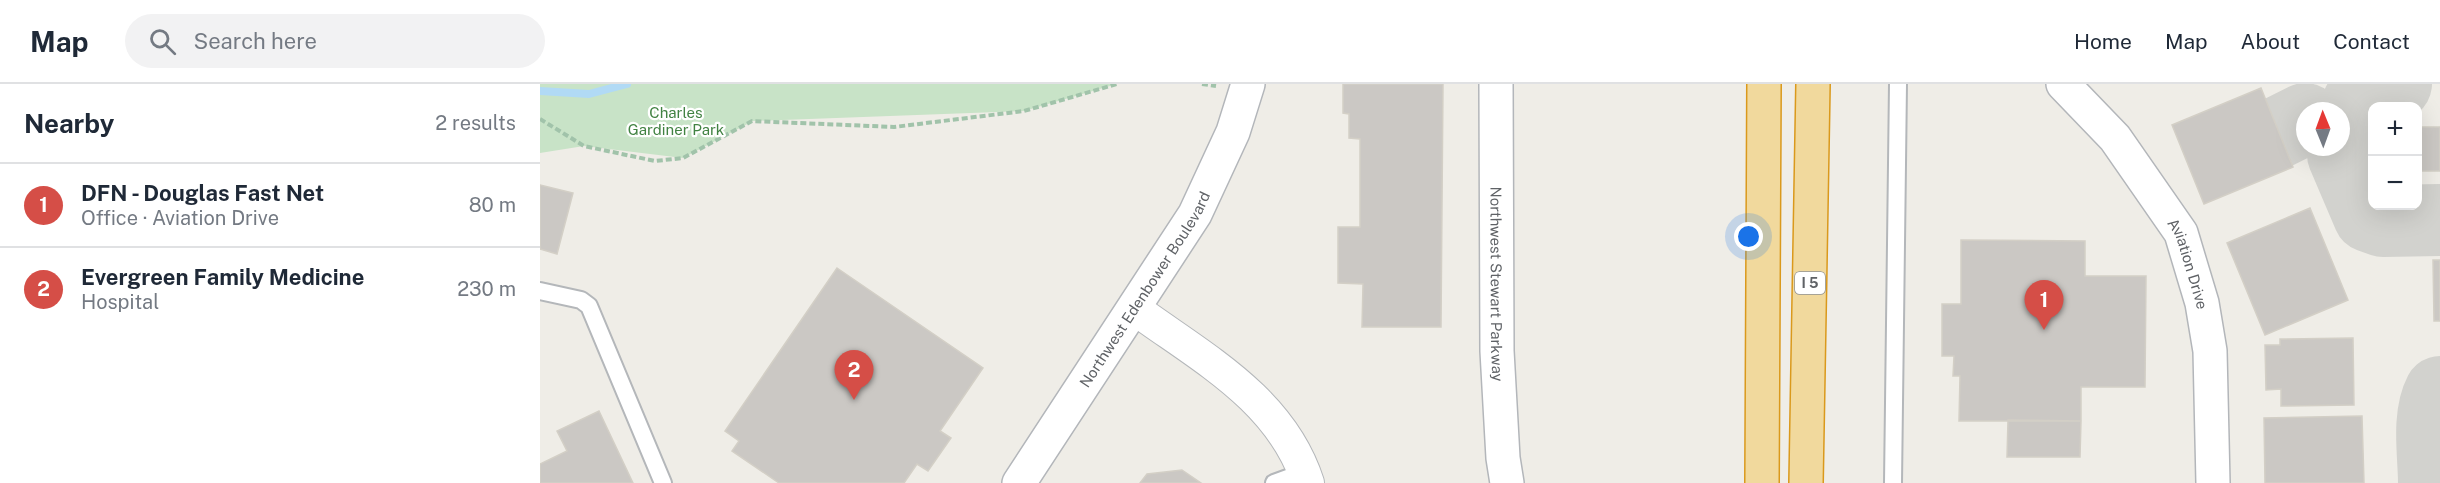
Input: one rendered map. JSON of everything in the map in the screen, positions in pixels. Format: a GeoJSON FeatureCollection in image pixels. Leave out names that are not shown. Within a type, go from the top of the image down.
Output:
{"type":"FeatureCollection","features":[{"type":"Feature","properties":{"kind":"highway"},"geometry":{"type":"LineString","coordinates":[[1762,483],[1764,84]]}},
{"type":"Feature","properties":{"kind":"highway","name":"I 5"},"geometry":{"type":"LineString","coordinates":[[1806,483],[1813,84]]}},
{"type":"Feature","properties":{"kind":"street","name":"Northwest Edenbower Boulevard"},"geometry":{"type":"LineString","coordinates":[[1018,483],[1135,309],[1195,214],[1233,132],[1248,84]]}},
{"type":"Feature","properties":{"kind":"street","name":"Northwest Stewart Parkway"},"geometry":{"type":"LineString","coordinates":[[1496,84],[1497,351],[1503,458],[1507,483]]}},
{"type":"Feature","properties":{"kind":"street","name":"Aviation Drive"},"geometry":{"type":"LineString","coordinates":[[2063,84],[2115,138],[2181,233],[2202,303],[2210,351],[2213,483]]}},
{"type":"Feature","properties":{"kind":"street"},"geometry":{"type":"LineString","coordinates":[[1135,309],[1243,387],[1290,440],[1306,477]]}},
{"type":"Feature","properties":{"kind":"lane"},"geometry":{"type":"LineString","coordinates":[[1893,483],[1898,84]]}},
{"type":"Feature","properties":{"kind":"lane"},"geometry":{"type":"LineString","coordinates":[[540,291],[582,300],[589,306],[663,483]]}},
{"type":"Feature","properties":{"kind":"lane"},"geometry":{"type":"LineString","coordinates":[[1274,483],[1306,477]]}},
{"type":"Feature","properties":{"kind":"path"},"geometry":{"type":"LineString","coordinates":[[540,119],[584,146],[655,161],[683,158],[753,122],[894,127],[1024,111],[1117,84]]}},
{"type":"Feature","properties":{"kind":"green space","name":"Charles Gardiner Park"},"geometry":{"type":"Polygon","coordinates":[[[540,84],[1117,84],[1024,111],[753,121],[683,158],[584,146],[540,153],[540,84]]]}},
{"type":"Feature","properties":{"kind":"building"},"geometry":{"type":"Polygon","coordinates":[[[1343,84],[1443,84],[1441,327],[1362,327],[1363,284],[1338,283],[1338,227],[1360,227],[1360,139],[1349,138],[1349,114],[1343,113],[1343,84]]]}},
{"type":"Feature","properties":{"kind":"building"},"geometry":{"type":"Polygon","coordinates":[[[2261,88],[2293,167],[2204,204],[2172,125],[2261,88]]]}},
{"type":"Feature","properties":{"kind":"building"},"geometry":{"type":"Polygon","coordinates":[[[2422,127],[2440,127],[2440,171],[2422,171],[2422,127]]]}},
{"type":"Feature","properties":{"kind":"building"},"geometry":{"type":"Polygon","coordinates":[[[540,185],[573,193],[557,254],[540,249],[540,185]]]}},
{"type":"Feature","properties":{"kind":"building"},"geometry":{"type":"Polygon","coordinates":[[[2310,208],[2348,300],[2265,335],[2227,243],[2310,208]]]}},
{"type":"Feature","properties":{"kind":"building"},"geometry":{"type":"Polygon","coordinates":[[[1961,240],[2085,241],[2085,276],[2146,276],[2145,387],[2081,387],[2081,421],[1959,421],[1960,376],[1953,376],[1954,356],[1942,356],[1942,304],[1961,304],[1961,240]]]}},
{"type":"Feature","properties":{"kind":"building"},"geometry":{"type":"Polygon","coordinates":[[[2433,260],[2440,260],[2440,321],[2434,321],[2433,260]]]}},
{"type":"Feature","properties":{"kind":"building"},"geometry":{"type":"Polygon","coordinates":[[[837,268],[983,368],[940,431],[951,438],[928,471],[917,464],[904,483],[779,483],[732,451],[739,441],[725,431],[837,268]]]}},
{"type":"Feature","properties":{"kind":"building"},"geometry":{"type":"Polygon","coordinates":[[[2353,338],[2354,405],[2281,406],[2281,389],[2266,390],[2265,345],[2280,345],[2280,339],[2353,338]]]}},
{"type":"Feature","properties":{"kind":"building"},"geometry":{"type":"Polygon","coordinates":[[[599,411],[633,483],[540,483],[540,464],[567,451],[557,431],[599,411]]]}},
{"type":"Feature","properties":{"kind":"building"},"geometry":{"type":"Polygon","coordinates":[[[2362,416],[2364,483],[2265,483],[2264,418],[2362,416]]]}},
{"type":"Feature","properties":{"kind":"building"},"geometry":{"type":"Polygon","coordinates":[[[2008,420],[2081,421],[2080,457],[2007,457],[2008,420]]]}},
{"type":"Feature","properties":{"kind":"building"},"geometry":{"type":"Polygon","coordinates":[[[1182,470],[1201,483],[1140,483],[1147,474],[1182,470]]]}},
{"type":"Feature","properties":{"kind":"waterway"},"geometry":{"type":"LineString","coordinates":[[540,91],[589,94],[627,84]]}},
{"type":"Feature","properties":{"kind":"taxiway"},"geometry":{"type":"LineString","coordinates":[[2396,84],[2371,91],[2358,103],[2345,133],[2343,155],[2369,216],[2383,221],[2440,220]]}},
{"type":"Feature","properties":{"kind":"taxiway"},"geometry":{"type":"LineString","coordinates":[[2275,134],[2296,124]]}},
{"type":"Feature","properties":{"kind":"taxiway"},"geometry":{"type":"LineString","coordinates":[[2434,483],[2432,424],[2440,392]]}},
{"type":"Feature","properties":{"kind":"place","name":"DFN - Douglas Fast Net"},"geometry":{"type":"Point","coordinates":[2044,330]}},
{"type":"Feature","properties":{"kind":"place","name":"Evergreen Family Medicine"},"geometry":{"type":"Point","coordinates":[854,400]}}]}
